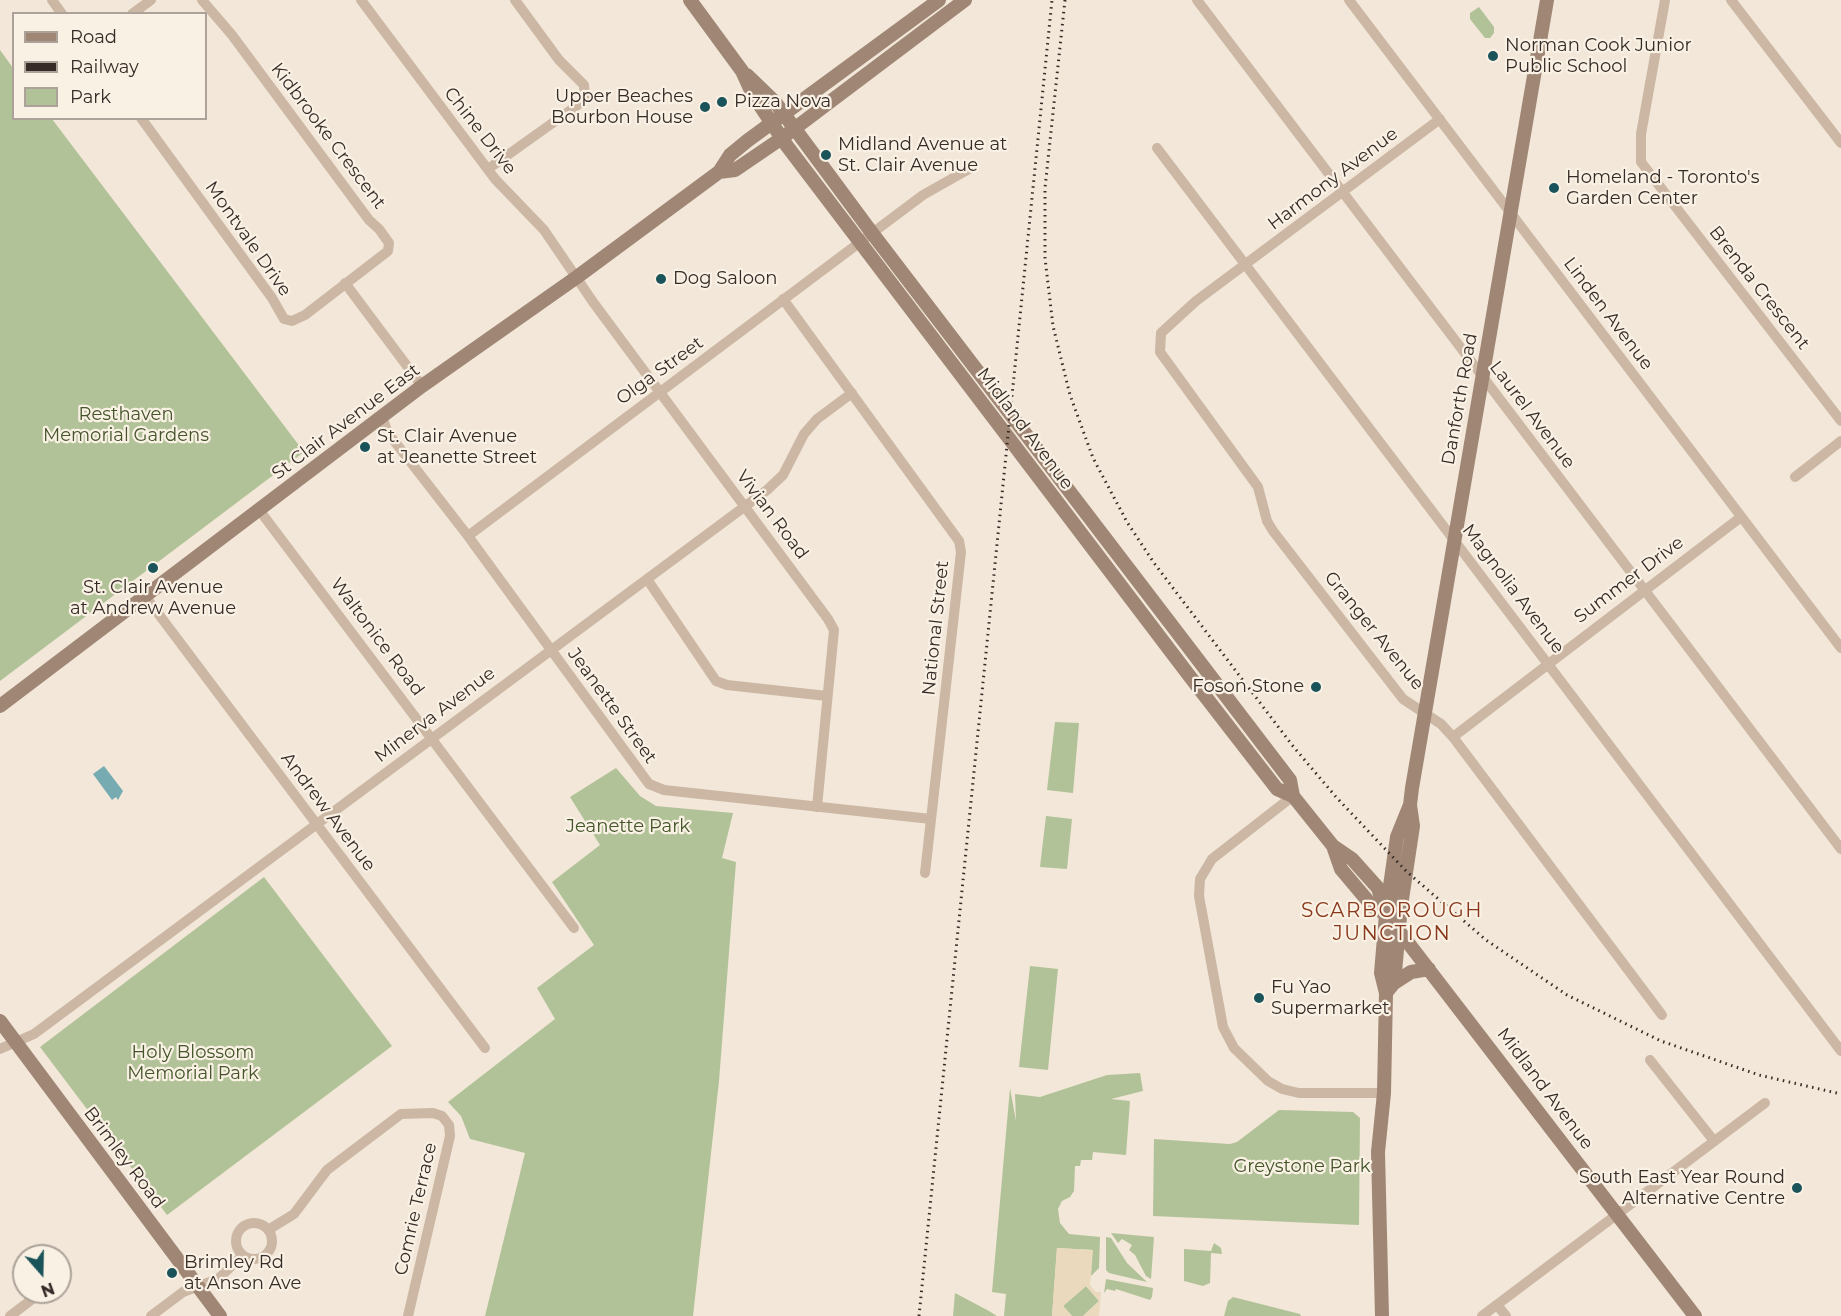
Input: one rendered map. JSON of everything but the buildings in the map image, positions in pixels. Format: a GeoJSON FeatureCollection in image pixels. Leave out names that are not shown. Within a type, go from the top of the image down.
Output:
{"type":"FeatureCollection","features":[{"type":"Feature","properties":{"kind":"main road","name":"Midland Avenue"},"geometry":{"type":"LineString","coordinates":[[690,0],[778,119],[794,130],[1290,780],[1293,796]]}},
{"type":"Feature","properties":{"kind":"main road","name":"St Clair Avenue East"},"geometry":{"type":"LineString","coordinates":[[0,706],[422,386],[719,172],[730,155],[939,0]]}},
{"type":"Feature","properties":{"kind":"main road","name":"St Clair Avenue East"},"geometry":{"type":"LineString","coordinates":[[719,172],[735,170],[794,130],[965,0]]}},
{"type":"Feature","properties":{"kind":"main road","name":"Danforth Road"},"geometry":{"type":"LineString","coordinates":[[1390,988],[1381,974],[1386,914],[1397,837],[1410,805],[1547,0]]}},
{"type":"Feature","properties":{"kind":"main road","name":"Midland Avenue"},"geometry":{"type":"LineString","coordinates":[[778,119],[782,138],[1277,789],[1293,796],[1333,846],[1352,859],[1378,888],[1386,914],[1695,1316]]}},
{"type":"Feature","properties":{"kind":"main road","name":"Danforth Road"},"geometry":{"type":"LineString","coordinates":[[1382,1316],[1378,1152],[1390,988],[1413,826],[1410,805]]}},
{"type":"Feature","properties":{"kind":"main road"},"geometry":{"type":"LineString","coordinates":[[1390,988],[1411,972],[1429,969]]}},
{"type":"Feature","properties":{"kind":"main road","name":"Brimley Road"},"geometry":{"type":"LineString","coordinates":[[0,1021],[220,1316]]}},
{"type":"Feature","properties":{"kind":"street"},"geometry":{"type":"LineString","coordinates":[[135,12],[151,0]]}},
{"type":"Feature","properties":{"kind":"street","name":"Kidbrooke Crescent"},"geometry":{"type":"LineString","coordinates":[[202,0],[218,17],[389,243],[388,251],[383,257],[345,283]]}},
{"type":"Feature","properties":{"kind":"street","name":"Chine Drive"},"geometry":{"type":"LineString","coordinates":[[361,0],[488,169],[514,201],[544,230],[576,277]]}},
{"type":"Feature","properties":{"kind":"street"},"geometry":{"type":"LineString","coordinates":[[488,169],[579,105],[585,97],[584,85],[559,60],[515,0]]}},
{"type":"Feature","properties":{"kind":"street","name":"Laurel Avenue"},"geometry":{"type":"LineString","coordinates":[[1197,0],[1841,849]]}},
{"type":"Feature","properties":{"kind":"street","name":"Linden Avenue"},"geometry":{"type":"LineString","coordinates":[[1348,0],[1841,648]]}},
{"type":"Feature","properties":{"kind":"street","name":"Brenda Crescent"},"geometry":{"type":"LineString","coordinates":[[1665,0],[1641,134],[1641,162],[1841,421]]}},
{"type":"Feature","properties":{"kind":"street"},"geometry":{"type":"LineString","coordinates":[[1731,0],[1841,143]]}},
{"type":"Feature","properties":{"kind":"street","name":"Harmony Avenue"},"geometry":{"type":"LineString","coordinates":[[1246,266],[1440,119]]}},
{"type":"Feature","properties":{"kind":"street","name":"Montvale Drive"},"geometry":{"type":"LineString","coordinates":[[142,120],[272,298],[284,319],[292,321],[300,318],[345,283]]}},
{"type":"Feature","properties":{"kind":"street","name":"Magnolia Avenue"},"geometry":{"type":"LineString","coordinates":[[1157,148],[1841,1051]]}},
{"type":"Feature","properties":{"kind":"street","name":"Olga Street"},"geometry":{"type":"LineString","coordinates":[[468,536],[923,195],[969,169]]}},
{"type":"Feature","properties":{"kind":"street","name":"Granger Avenue"},"geometry":{"type":"LineString","coordinates":[[1246,266],[1169,324],[1161,333],[1160,352],[1258,487],[1267,521],[1273,531],[1403,699],[1425,713],[1453,736],[1662,1015]]}},
{"type":"Feature","properties":{"kind":"street","name":"Vivian Road"},"geometry":{"type":"LineString","coordinates":[[576,277],[834,630],[817,807]]}},
{"type":"Feature","properties":{"kind":"street"},"geometry":{"type":"LineString","coordinates":[[345,283],[422,386]]}},
{"type":"Feature","properties":{"kind":"street","name":"National Street"},"geometry":{"type":"LineString","coordinates":[[783,299],[959,541],[961,552],[925,873]]}},
{"type":"Feature","properties":{"kind":"street","name":"Minerva Avenue"},"geometry":{"type":"LineString","coordinates":[[0,1049],[34,1034],[745,506],[783,476],[804,434],[817,419],[852,393]]}},
{"type":"Feature","properties":{"kind":"street","name":"Jeanette Street"},"geometry":{"type":"LineString","coordinates":[[382,417],[388,433],[468,536],[652,787],[931,819]]}},
{"type":"Feature","properties":{"kind":"street"},"geometry":{"type":"LineString","coordinates":[[1795,477],[1841,441]]}},
{"type":"Feature","properties":{"kind":"street","name":"Waltonice Road"},"geometry":{"type":"LineString","coordinates":[[260,511],[574,928]]}},
{"type":"Feature","properties":{"kind":"street","name":"Summer Drive"},"geometry":{"type":"LineString","coordinates":[[1453,736],[1643,589],[1741,517]]}},
{"type":"Feature","properties":{"kind":"street"},"geometry":{"type":"LineString","coordinates":[[647,579],[716,681],[827,696]]}},
{"type":"Feature","properties":{"kind":"street","name":"Andrew Avenue"},"geometry":{"type":"LineString","coordinates":[[145,596],[485,1048]]}},
{"type":"Feature","properties":{"kind":"street"},"geometry":{"type":"LineString","coordinates":[[1293,796],[1212,859],[1200,879],[1199,896],[1222,1027],[1234,1048],[1268,1081],[1282,1089],[1299,1093],[1384,1093]]}},
{"type":"Feature","properties":{"kind":"street"},"geometry":{"type":"LineString","coordinates":[[1650,1060],[1714,1141]]}},
{"type":"Feature","properties":{"kind":"street"},"geometry":{"type":"LineString","coordinates":[[1482,1316],[1765,1103]]}},
{"type":"Feature","properties":{"kind":"street","name":"Comrie Terrace"},"geometry":{"type":"LineString","coordinates":[[268,1230],[294,1214],[327,1170],[401,1114],[433,1113],[441,1116],[449,1125],[450,1136],[408,1316]]}},
{"type":"Feature","properties":{"kind":"street"},"geometry":{"type":"LineString","coordinates":[[250,1223],[257,1223],[268,1230],[272,1242],[266,1254],[255,1258],[243,1255],[236,1243],[240,1230],[250,1223]]}},
{"type":"Feature","properties":{"kind":"street"},"geometry":{"type":"LineString","coordinates":[[151,1316],[183,1292],[218,1279],[243,1255]]}},
{"type":"Feature","properties":{"kind":"street"},"geometry":{"type":"LineString","coordinates":[[10,1316],[26,1304]]}},
{"type":"Feature","properties":{"kind":"street"},"geometry":{"type":"LineString","coordinates":[[1497,1305],[1506,1316]]}},
{"type":"Feature","properties":{"kind":"green space"},"geometry":{"type":"Polygon","coordinates":[[[1479,7],[1494,27],[1494,33],[1490,38],[1485,38],[1470,19],[1470,13],[1479,7]]]}},
{"type":"Feature","properties":{"kind":"green space","name":"Resthaven Memorial Gardens"},"geometry":{"type":"Polygon","coordinates":[[[0,50],[12,67],[12,120],[53,120],[304,452],[0,681],[0,50]]]}},
{"type":"Feature","properties":{"kind":"green space"},"geometry":{"type":"Polygon","coordinates":[[[1055,722],[1079,723],[1073,793],[1047,790],[1055,722]]]}},
{"type":"Feature","properties":{"kind":"green space","name":"Jeanette Park"},"geometry":{"type":"Polygon","coordinates":[[[616,768],[640,796],[656,806],[733,813],[722,858],[736,862],[719,1081],[693,1316],[485,1316],[525,1153],[470,1139],[461,1116],[448,1102],[555,1019],[537,988],[594,945],[552,882],[600,845],[570,797],[616,768]]]}},
{"type":"Feature","properties":{"kind":"green space"},"geometry":{"type":"Polygon","coordinates":[[[1046,816],[1072,819],[1067,869],[1040,867],[1046,816]]]}},
{"type":"Feature","properties":{"kind":"green space","name":"Holy Blossom Memorial Park"},"geometry":{"type":"Polygon","coordinates":[[[264,877],[392,1046],[167,1215],[40,1047],[264,877]]]}},
{"type":"Feature","properties":{"kind":"green space"},"geometry":{"type":"Polygon","coordinates":[[[1030,966],[1058,969],[1048,1070],[1019,1067],[1030,966]]]}},
{"type":"Feature","properties":{"kind":"green space"},"geometry":{"type":"Polygon","coordinates":[[[1140,1073],[1143,1091],[1111,1099],[1130,1101],[1126,1155],[1093,1152],[1092,1160],[1081,1160],[1080,1166],[1075,1166],[1074,1191],[1070,1197],[1062,1201],[1058,1209],[1060,1223],[1069,1234],[1100,1237],[1099,1268],[1091,1276],[1092,1250],[1057,1248],[1052,1316],[1004,1316],[1006,1294],[992,1292],[1010,1088],[1016,1121],[1015,1094],[1040,1097],[1107,1075],[1140,1073]]]}},
{"type":"Feature","properties":{"kind":"green space","name":"Greystone Park"},"geometry":{"type":"Polygon","coordinates":[[[1279,1110],[1353,1112],[1360,1118],[1359,1225],[1153,1216],[1154,1139],[1230,1144],[1237,1142],[1279,1110]]]}},
{"type":"Feature","properties":{"kind":"green space"},"geometry":{"type":"Polygon","coordinates":[[[1111,1233],[1154,1237],[1151,1279],[1146,1276],[1135,1255],[1129,1250],[1132,1245],[1122,1239],[1118,1243],[1111,1233]]]}},
{"type":"Feature","properties":{"kind":"green space"},"geometry":{"type":"Polygon","coordinates":[[[1106,1237],[1111,1238],[1127,1263],[1147,1282],[1109,1273],[1106,1270],[1106,1237]]]}},
{"type":"Feature","properties":{"kind":"green space"},"geometry":{"type":"Polygon","coordinates":[[[1214,1243],[1221,1248],[1222,1254],[1211,1253],[1210,1283],[1203,1286],[1184,1281],[1184,1249],[1211,1251],[1214,1243]]]}},
{"type":"Feature","properties":{"kind":"green space"},"geometry":{"type":"Polygon","coordinates":[[[1106,1279],[1153,1288],[1152,1297],[1150,1300],[1116,1289],[1115,1291],[1107,1289],[1104,1293],[1106,1279]]]}},
{"type":"Feature","properties":{"kind":"green space"},"geometry":{"type":"Polygon","coordinates":[[[1086,1286],[1099,1301],[1083,1316],[1072,1316],[1063,1306],[1086,1286]]]}},
{"type":"Feature","properties":{"kind":"green space"},"geometry":{"type":"Polygon","coordinates":[[[955,1293],[989,1311],[997,1316],[953,1316],[955,1293]]]}},
{"type":"Feature","properties":{"kind":"green space"},"geometry":{"type":"Polygon","coordinates":[[[1233,1297],[1301,1316],[1224,1316],[1228,1301],[1233,1297]]]}},
{"type":"Feature","properties":{"kind":"shaded area"},"geometry":{"type":"Polygon","coordinates":[[[1057,1248],[1093,1250],[1090,1285],[1096,1292],[1101,1292],[1099,1316],[1083,1316],[1099,1301],[1086,1286],[1063,1306],[1072,1316],[1052,1316],[1057,1248]]]}},
{"type":"Feature","properties":{"kind":"water"},"geometry":{"type":"Polygon","coordinates":[[[104,766],[123,791],[118,800],[116,797],[112,800],[93,774],[104,766]]]}},
{"type":"Feature","properties":{"kind":"railway"},"geometry":{"type":"LineString","coordinates":[[919,1316],[1052,0]]}},
{"type":"Feature","properties":{"kind":"railway"},"geometry":{"type":"LineString","coordinates":[[1065,0],[1045,188],[1045,258],[1053,326],[1070,395],[1093,458],[1127,522],[1154,563],[1292,745],[1336,797],[1407,872],[1486,940],[1567,995],[1661,1041],[1759,1075],[1841,1094]]}},
{"type":"Feature","properties":{"kind":"place","name":"Norman Cook Junior Public School"},"geometry":{"type":"Point","coordinates":[1493,56]}},
{"type":"Feature","properties":{"kind":"place","name":"Pizza Nova"},"geometry":{"type":"Point","coordinates":[722,102]}},
{"type":"Feature","properties":{"kind":"place","name":"Upper Beaches Bourbon House"},"geometry":{"type":"Point","coordinates":[705,107]}},
{"type":"Feature","properties":{"kind":"place","name":"Midland Avenue at St. Clair Avenue"},"geometry":{"type":"Point","coordinates":[826,155]}},
{"type":"Feature","properties":{"kind":"place","name":"Homeland - Toronto's Garden Center"},"geometry":{"type":"Point","coordinates":[1554,188]}},
{"type":"Feature","properties":{"kind":"place","name":"Dog Saloon"},"geometry":{"type":"Point","coordinates":[661,279]}},
{"type":"Feature","properties":{"kind":"place","name":"St. Clair Avenue at Jeanette Street"},"geometry":{"type":"Point","coordinates":[365,447]}},
{"type":"Feature","properties":{"kind":"place","name":"St. Clair Avenue at Andrew Avenue"},"geometry":{"type":"Point","coordinates":[153,568]}},
{"type":"Feature","properties":{"kind":"place","name":"Foson Stone"},"geometry":{"type":"Point","coordinates":[1316,687]}},
{"type":"Feature","properties":{"kind":"place","name":"Fu Yao Supermarket"},"geometry":{"type":"Point","coordinates":[1259,998]}},
{"type":"Feature","properties":{"kind":"place","name":"South East Year Round Alternative Centre"},"geometry":{"type":"Point","coordinates":[1797,1188]}},
{"type":"Feature","properties":{"kind":"place","name":"Brimley Rd at Anson Ave"},"geometry":{"type":"Point","coordinates":[172,1273]}},
{"type":"Feature","properties":{"kind":"district","name":"SCARBOROUGH JUNCTION"},"geometry":{"type":"Point","coordinates":[1392,922]}}]}
